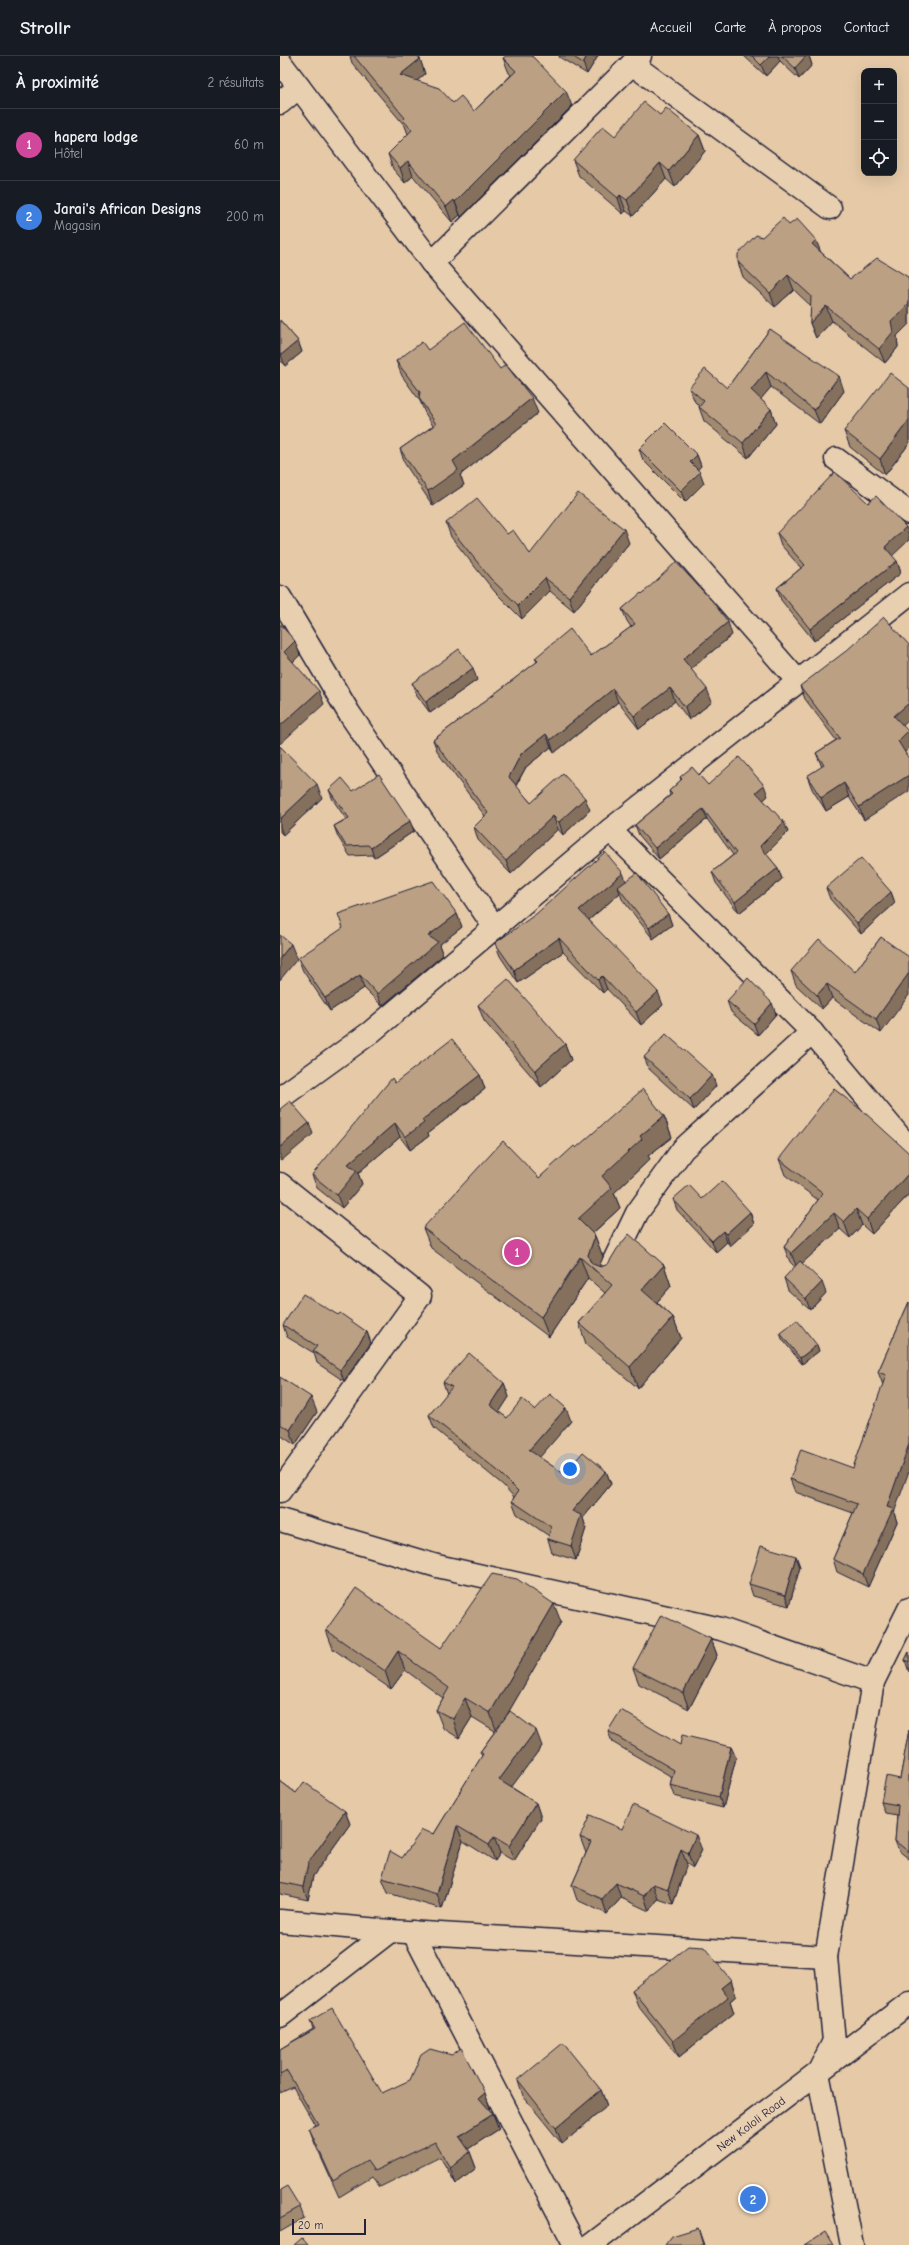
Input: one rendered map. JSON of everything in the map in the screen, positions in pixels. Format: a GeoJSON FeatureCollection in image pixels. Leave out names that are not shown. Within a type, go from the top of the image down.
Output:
{"type":"FeatureCollection","features":[{"type":"Feature","properties":{"kind":"street"},"geometry":{"type":"LineString","coordinates":[[432,263],[636,60],[830,208]]}},
{"type":"Feature","properties":{"kind":"street"},"geometry":{"type":"LineString","coordinates":[[280,62],[432,263],[797,680]]}},
{"type":"Feature","properties":{"kind":"street"},"geometry":{"type":"LineString","coordinates":[[280,103],[299,87]]}},
{"type":"Feature","properties":{"kind":"street"},"geometry":{"type":"LineString","coordinates":[[836,459],[909,513]]}},
{"type":"Feature","properties":{"kind":"street"},"geometry":{"type":"LineString","coordinates":[[280,1098],[371,1032],[610,830],[797,680],[909,594]]}},
{"type":"Feature","properties":{"kind":"street"},"geometry":{"type":"LineString","coordinates":[[280,597],[349,713],[495,928]]}},
{"type":"Feature","properties":{"kind":"street"},"geometry":{"type":"LineString","coordinates":[[610,830],[812,1032],[909,1148]]}},
{"type":"Feature","properties":{"kind":"street"},"geometry":{"type":"LineString","coordinates":[[608,1275],[637,1213],[683,1149],[812,1032]]}},
{"type":"Feature","properties":{"kind":"street"},"geometry":{"type":"LineString","coordinates":[[280,1184],[420,1296],[280,1491]]}},
{"type":"Feature","properties":{"kind":"street"},"geometry":{"type":"LineString","coordinates":[[280,1520],[437,1566],[721,1629],[873,1682]]}},
{"type":"Feature","properties":{"kind":"street"},"geometry":{"type":"LineString","coordinates":[[852,2245],[818,2073],[834,2041],[826,1957],[873,1682],[909,1609]]}},
{"type":"Feature","properties":{"kind":"street"},"geometry":{"type":"LineString","coordinates":[[280,1921],[390,1931],[826,1957]]}},
{"type":"Feature","properties":{"kind":"street"},"geometry":{"type":"LineString","coordinates":[[280,2016],[390,1931]]}},
{"type":"Feature","properties":{"kind":"street"},"geometry":{"type":"LineString","coordinates":[[413,1932],[575,2245]]}},
{"type":"Feature","properties":{"kind":"street","name":"New Kololi Road"},"geometry":{"type":"LineString","coordinates":[[591,2245],[909,2002]]}},
{"type":"Feature","properties":{"kind":"building"},"geometry":{"type":"Polygon","coordinates":[[[354,56],[418,56],[420,59],[400,75],[439,88],[453,103],[461,96],[474,111],[516,71],[503,58],[506,56],[532,56],[566,91],[455,202],[454,200],[446,207],[408,161],[400,168],[388,154],[412,130],[403,120],[405,118],[354,56]]]}},
{"type":"Feature","properties":{"kind":"building"},"geometry":{"type":"Polygon","coordinates":[[[572,56],[587,56],[583,63],[572,56]]]}},
{"type":"Feature","properties":{"kind":"building"},"geometry":{"type":"Polygon","coordinates":[[[752,56],[770,56],[761,65],[752,56]]]}},
{"type":"Feature","properties":{"kind":"building"},"geometry":{"type":"Polygon","coordinates":[[[782,56],[806,56],[795,68],[782,56]]]}},
{"type":"Feature","properties":{"kind":"building"},"geometry":{"type":"Polygon","coordinates":[[[644,102],[660,115],[666,108],[699,135],[669,171],[660,163],[627,200],[620,195],[618,198],[573,160],[603,126],[615,136],[644,102]]]}},
{"type":"Feature","properties":{"kind":"building"},"geometry":{"type":"Polygon","coordinates":[[[783,218],[789,225],[797,219],[816,240],[812,244],[850,279],[877,258],[908,277],[909,303],[891,321],[893,332],[879,349],[826,306],[810,323],[811,296],[788,275],[770,293],[738,262],[738,254],[756,235],[762,237],[783,218]]]}},
{"type":"Feature","properties":{"kind":"building"},"geometry":{"type":"Polygon","coordinates":[[[280,320],[298,341],[281,355],[280,353],[280,320]]]}},
{"type":"Feature","properties":{"kind":"building"},"geometry":{"type":"Polygon","coordinates":[[[465,322],[500,369],[506,365],[532,398],[453,461],[458,470],[428,491],[400,449],[436,424],[419,398],[420,392],[396,361],[422,342],[428,350],[465,322]]]}},
{"type":"Feature","properties":{"kind":"building"},"geometry":{"type":"Polygon","coordinates":[[[770,329],[839,376],[814,410],[766,372],[751,390],[771,409],[743,443],[699,407],[704,401],[689,388],[705,369],[727,388],[770,329]]]}},
{"type":"Feature","properties":{"kind":"building"},"geometry":{"type":"Polygon","coordinates":[[[890,373],[909,388],[909,420],[880,459],[844,431],[890,373]]]}},
{"type":"Feature","properties":{"kind":"building"},"geometry":{"type":"Polygon","coordinates":[[[665,423],[697,455],[690,462],[700,472],[681,491],[639,449],[665,423]]]}},
{"type":"Feature","properties":{"kind":"building"},"geometry":{"type":"Polygon","coordinates":[[[835,472],[868,503],[876,496],[906,527],[885,547],[897,561],[810,629],[777,588],[805,565],[777,533],[835,472]]]}},
{"type":"Feature","properties":{"kind":"building"},"geometry":{"type":"Polygon","coordinates":[[[578,493],[624,529],[569,597],[545,578],[518,605],[490,578],[446,523],[477,498],[507,534],[513,530],[530,554],[578,493]]]}},
{"type":"Feature","properties":{"kind":"building"},"geometry":{"type":"Polygon","coordinates":[[[676,562],[713,602],[728,622],[683,659],[707,689],[685,707],[670,688],[634,716],[613,689],[550,740],[546,734],[521,754],[509,777],[531,803],[563,774],[585,798],[559,822],[553,816],[506,861],[474,827],[488,813],[433,740],[538,661],[535,658],[570,629],[591,656],[635,624],[622,609],[641,593],[642,594],[676,562]]]}},
{"type":"Feature","properties":{"kind":"building"},"geometry":{"type":"Polygon","coordinates":[[[884,617],[909,645],[909,703],[894,716],[908,731],[898,741],[909,759],[909,775],[859,807],[844,783],[821,798],[807,776],[824,765],[816,753],[840,738],[800,686],[846,651],[884,617]]]}},
{"type":"Feature","properties":{"kind":"building"},"geometry":{"type":"Polygon","coordinates":[[[280,624],[295,641],[284,652],[319,691],[280,726],[280,624]]]}},
{"type":"Feature","properties":{"kind":"building"},"geometry":{"type":"Polygon","coordinates":[[[459,649],[473,668],[426,702],[412,683],[459,649]]]}},
{"type":"Feature","properties":{"kind":"building"},"geometry":{"type":"Polygon","coordinates":[[[280,746],[317,784],[280,819],[280,746]]]}},
{"type":"Feature","properties":{"kind":"building"},"geometry":{"type":"Polygon","coordinates":[[[739,757],[764,785],[756,792],[784,822],[760,846],[778,868],[735,902],[712,872],[736,853],[703,809],[655,848],[635,825],[672,794],[669,791],[682,779],[680,777],[692,767],[708,785],[739,757]]]}},
{"type":"Feature","properties":{"kind":"building"},"geometry":{"type":"Polygon","coordinates":[[[379,774],[410,821],[371,848],[368,845],[346,846],[334,826],[349,818],[329,790],[342,778],[353,791],[379,774]]]}},
{"type":"Feature","properties":{"kind":"building"},"geometry":{"type":"Polygon","coordinates":[[[605,852],[623,873],[579,910],[658,992],[636,1012],[602,976],[598,980],[559,938],[514,970],[495,943],[536,914],[605,852]]]}},
{"type":"Feature","properties":{"kind":"building"},"geometry":{"type":"Polygon","coordinates":[[[861,858],[891,892],[857,923],[826,888],[861,858]]]}},
{"type":"Feature","properties":{"kind":"building"},"geometry":{"type":"Polygon","coordinates":[[[637,873],[668,914],[649,928],[618,887],[637,873]]]}},
{"type":"Feature","properties":{"kind":"building"},"geometry":{"type":"Polygon","coordinates":[[[433,881],[457,914],[428,936],[438,942],[377,994],[360,975],[325,998],[298,958],[343,928],[338,914],[433,881]]]}},
{"type":"Feature","properties":{"kind":"building"},"geometry":{"type":"Polygon","coordinates":[[[280,935],[291,944],[280,958],[280,935]]]}},
{"type":"Feature","properties":{"kind":"building"},"geometry":{"type":"Polygon","coordinates":[[[881,937],[909,957],[909,973],[876,1019],[827,984],[817,995],[791,971],[819,939],[855,972],[881,937]]]}},
{"type":"Feature","properties":{"kind":"building"},"geometry":{"type":"Polygon","coordinates":[[[748,978],[772,1003],[754,1024],[727,1001],[748,978]]]}},
{"type":"Feature","properties":{"kind":"building"},"geometry":{"type":"Polygon","coordinates":[[[508,979],[565,1044],[535,1071],[478,1005],[508,979]]]}},
{"type":"Feature","properties":{"kind":"building"},"geometry":{"type":"Polygon","coordinates":[[[666,1034],[712,1075],[690,1099],[644,1057],[666,1034]]]}},
{"type":"Feature","properties":{"kind":"building"},"geometry":{"type":"Polygon","coordinates":[[[452,1039],[480,1075],[422,1120],[424,1123],[405,1137],[395,1123],[348,1164],[357,1171],[337,1195],[312,1175],[392,1078],[395,1083],[452,1039]]]}},
{"type":"Feature","properties":{"kind":"building"},"geometry":{"type":"Polygon","coordinates":[[[643,1089],[664,1116],[640,1136],[642,1139],[602,1176],[612,1188],[578,1219],[595,1236],[588,1255],[590,1261],[595,1265],[601,1267],[608,1264],[617,1249],[629,1234],[664,1265],[642,1290],[673,1317],[630,1367],[579,1323],[612,1285],[580,1257],[541,1317],[423,1228],[503,1141],[539,1178],[574,1146],[576,1148],[643,1089]]]}},
{"type":"Feature","properties":{"kind":"building"},"geometry":{"type":"Polygon","coordinates":[[[834,1089],[864,1112],[909,1153],[909,1173],[867,1219],[856,1209],[844,1222],[834,1213],[791,1253],[784,1247],[823,1193],[779,1159],[834,1089]]]}},
{"type":"Feature","properties":{"kind":"building"},"geometry":{"type":"Polygon","coordinates":[[[290,1101],[309,1123],[280,1147],[280,1109],[290,1101]]]}},
{"type":"Feature","properties":{"kind":"building"},"geometry":{"type":"Polygon","coordinates":[[[722,1181],[750,1212],[726,1234],[723,1231],[712,1241],[673,1199],[689,1185],[702,1199],[722,1181]]]}},
{"type":"Feature","properties":{"kind":"building"},"geometry":{"type":"Polygon","coordinates":[[[800,1261],[822,1282],[806,1299],[784,1278],[800,1261]]]}},
{"type":"Feature","properties":{"kind":"building"},"geometry":{"type":"Polygon","coordinates":[[[303,1294],[338,1315],[340,1313],[367,1332],[340,1370],[313,1351],[317,1346],[283,1325],[303,1294]]]}},
{"type":"Feature","properties":{"kind":"building"},"geometry":{"type":"Polygon","coordinates":[[[909,1302],[909,1444],[887,1507],[893,1509],[863,1574],[833,1559],[857,1504],[790,1479],[801,1449],[853,1468],[886,1375],[878,1372],[909,1302]]]}},
{"type":"Feature","properties":{"kind":"building"},"geometry":{"type":"Polygon","coordinates":[[[797,1320],[817,1345],[800,1358],[780,1333],[797,1320]]]}},
{"type":"Feature","properties":{"kind":"building"},"geometry":{"type":"Polygon","coordinates":[[[469,1353],[504,1383],[490,1405],[507,1418],[522,1399],[535,1410],[550,1394],[566,1408],[529,1450],[564,1474],[583,1452],[606,1471],[572,1511],[581,1515],[571,1546],[548,1539],[551,1527],[512,1501],[518,1491],[498,1471],[429,1415],[452,1387],[443,1382],[469,1353]]]}},
{"type":"Feature","properties":{"kind":"building"},"geometry":{"type":"Polygon","coordinates":[[[280,1377],[311,1397],[290,1430],[280,1424],[280,1377]]]}},
{"type":"Feature","properties":{"kind":"building"},"geometry":{"type":"Polygon","coordinates":[[[761,1546],[796,1556],[785,1595],[749,1584],[761,1546]]]}},
{"type":"Feature","properties":{"kind":"building"},"geometry":{"type":"Polygon","coordinates":[[[492,1574],[517,1579],[554,1604],[490,1713],[465,1698],[453,1719],[436,1710],[449,1688],[398,1651],[385,1671],[326,1630],[356,1588],[441,1648],[492,1574]]]}},
{"type":"Feature","properties":{"kind":"building"},"geometry":{"type":"Polygon","coordinates":[[[661,1615],[711,1639],[683,1693],[633,1668],[661,1615]]]}},
{"type":"Feature","properties":{"kind":"building"},"geometry":{"type":"Polygon","coordinates":[[[909,1652],[909,1662],[905,1660],[909,1652]]]}},
{"type":"Feature","properties":{"kind":"building"},"geometry":{"type":"Polygon","coordinates":[[[621,1710],[680,1745],[682,1735],[731,1747],[719,1797],[670,1785],[674,1770],[608,1731],[621,1710]]]}},
{"type":"Feature","properties":{"kind":"building"},"geometry":{"type":"Polygon","coordinates":[[[510,1711],[536,1730],[499,1780],[536,1803],[509,1846],[494,1837],[489,1845],[457,1826],[437,1894],[382,1878],[390,1851],[402,1858],[422,1830],[434,1834],[483,1754],[480,1752],[510,1711]]]}},
{"type":"Feature","properties":{"kind":"building"},"geometry":{"type":"Polygon","coordinates":[[[909,1730],[909,1852],[895,1841],[898,1805],[881,1802],[886,1776],[900,1779],[909,1730]]]}},
{"type":"Feature","properties":{"kind":"building"},"geometry":{"type":"Polygon","coordinates":[[[280,1781],[296,1793],[304,1782],[345,1811],[308,1863],[303,1887],[280,1882],[280,1781]]]}},
{"type":"Feature","properties":{"kind":"building"},"geometry":{"type":"Polygon","coordinates":[[[633,1805],[696,1835],[688,1853],[681,1849],[668,1889],[653,1884],[644,1896],[616,1883],[602,1899],[572,1885],[591,1842],[580,1837],[590,1815],[622,1829],[633,1805]]]}},
{"type":"Feature","properties":{"kind":"building"},"geometry":{"type":"Polygon","coordinates":[[[688,1946],[704,1947],[731,1980],[721,1988],[728,1997],[673,2041],[632,1990],[688,1946]]]}},
{"type":"Feature","properties":{"kind":"building"},"geometry":{"type":"Polygon","coordinates":[[[332,2008],[382,2093],[410,2080],[421,2055],[430,2049],[452,2055],[461,2048],[485,2093],[479,2098],[493,2114],[459,2136],[470,2152],[450,2168],[435,2142],[374,2171],[367,2161],[333,2181],[309,2128],[318,2124],[287,2071],[280,2075],[280,2049],[315,2029],[310,2021],[332,2008]]]}},
{"type":"Feature","properties":{"kind":"building"},"geometry":{"type":"Polygon","coordinates":[[[563,2043],[601,2090],[556,2128],[518,2080],[563,2043]]]}},
{"type":"Feature","properties":{"kind":"building"},"geometry":{"type":"Polygon","coordinates":[[[287,2186],[300,2207],[280,2218],[280,2190],[287,2186]]]}},
{"type":"Feature","properties":{"kind":"building"},"geometry":{"type":"Polygon","coordinates":[[[698,2228],[703,2245],[665,2245],[672,2236],[698,2228]]]}},
{"type":"Feature","properties":{"kind":"building"},"geometry":{"type":"Polygon","coordinates":[[[825,2232],[833,2245],[804,2245],[825,2232]]]}},
{"type":"Feature","properties":{"kind":"building"},"geometry":{"type":"Polygon","coordinates":[[[302,2238],[308,2245],[294,2245],[302,2238]]]}},
{"type":"Feature","properties":{"kind":"place","name":"hapera lodge"},"geometry":{"type":"Point","coordinates":[517,1252]}},
{"type":"Feature","properties":{"kind":"place","name":"Jarai's African Designs"},"geometry":{"type":"Point","coordinates":[753,2199]}}]}
